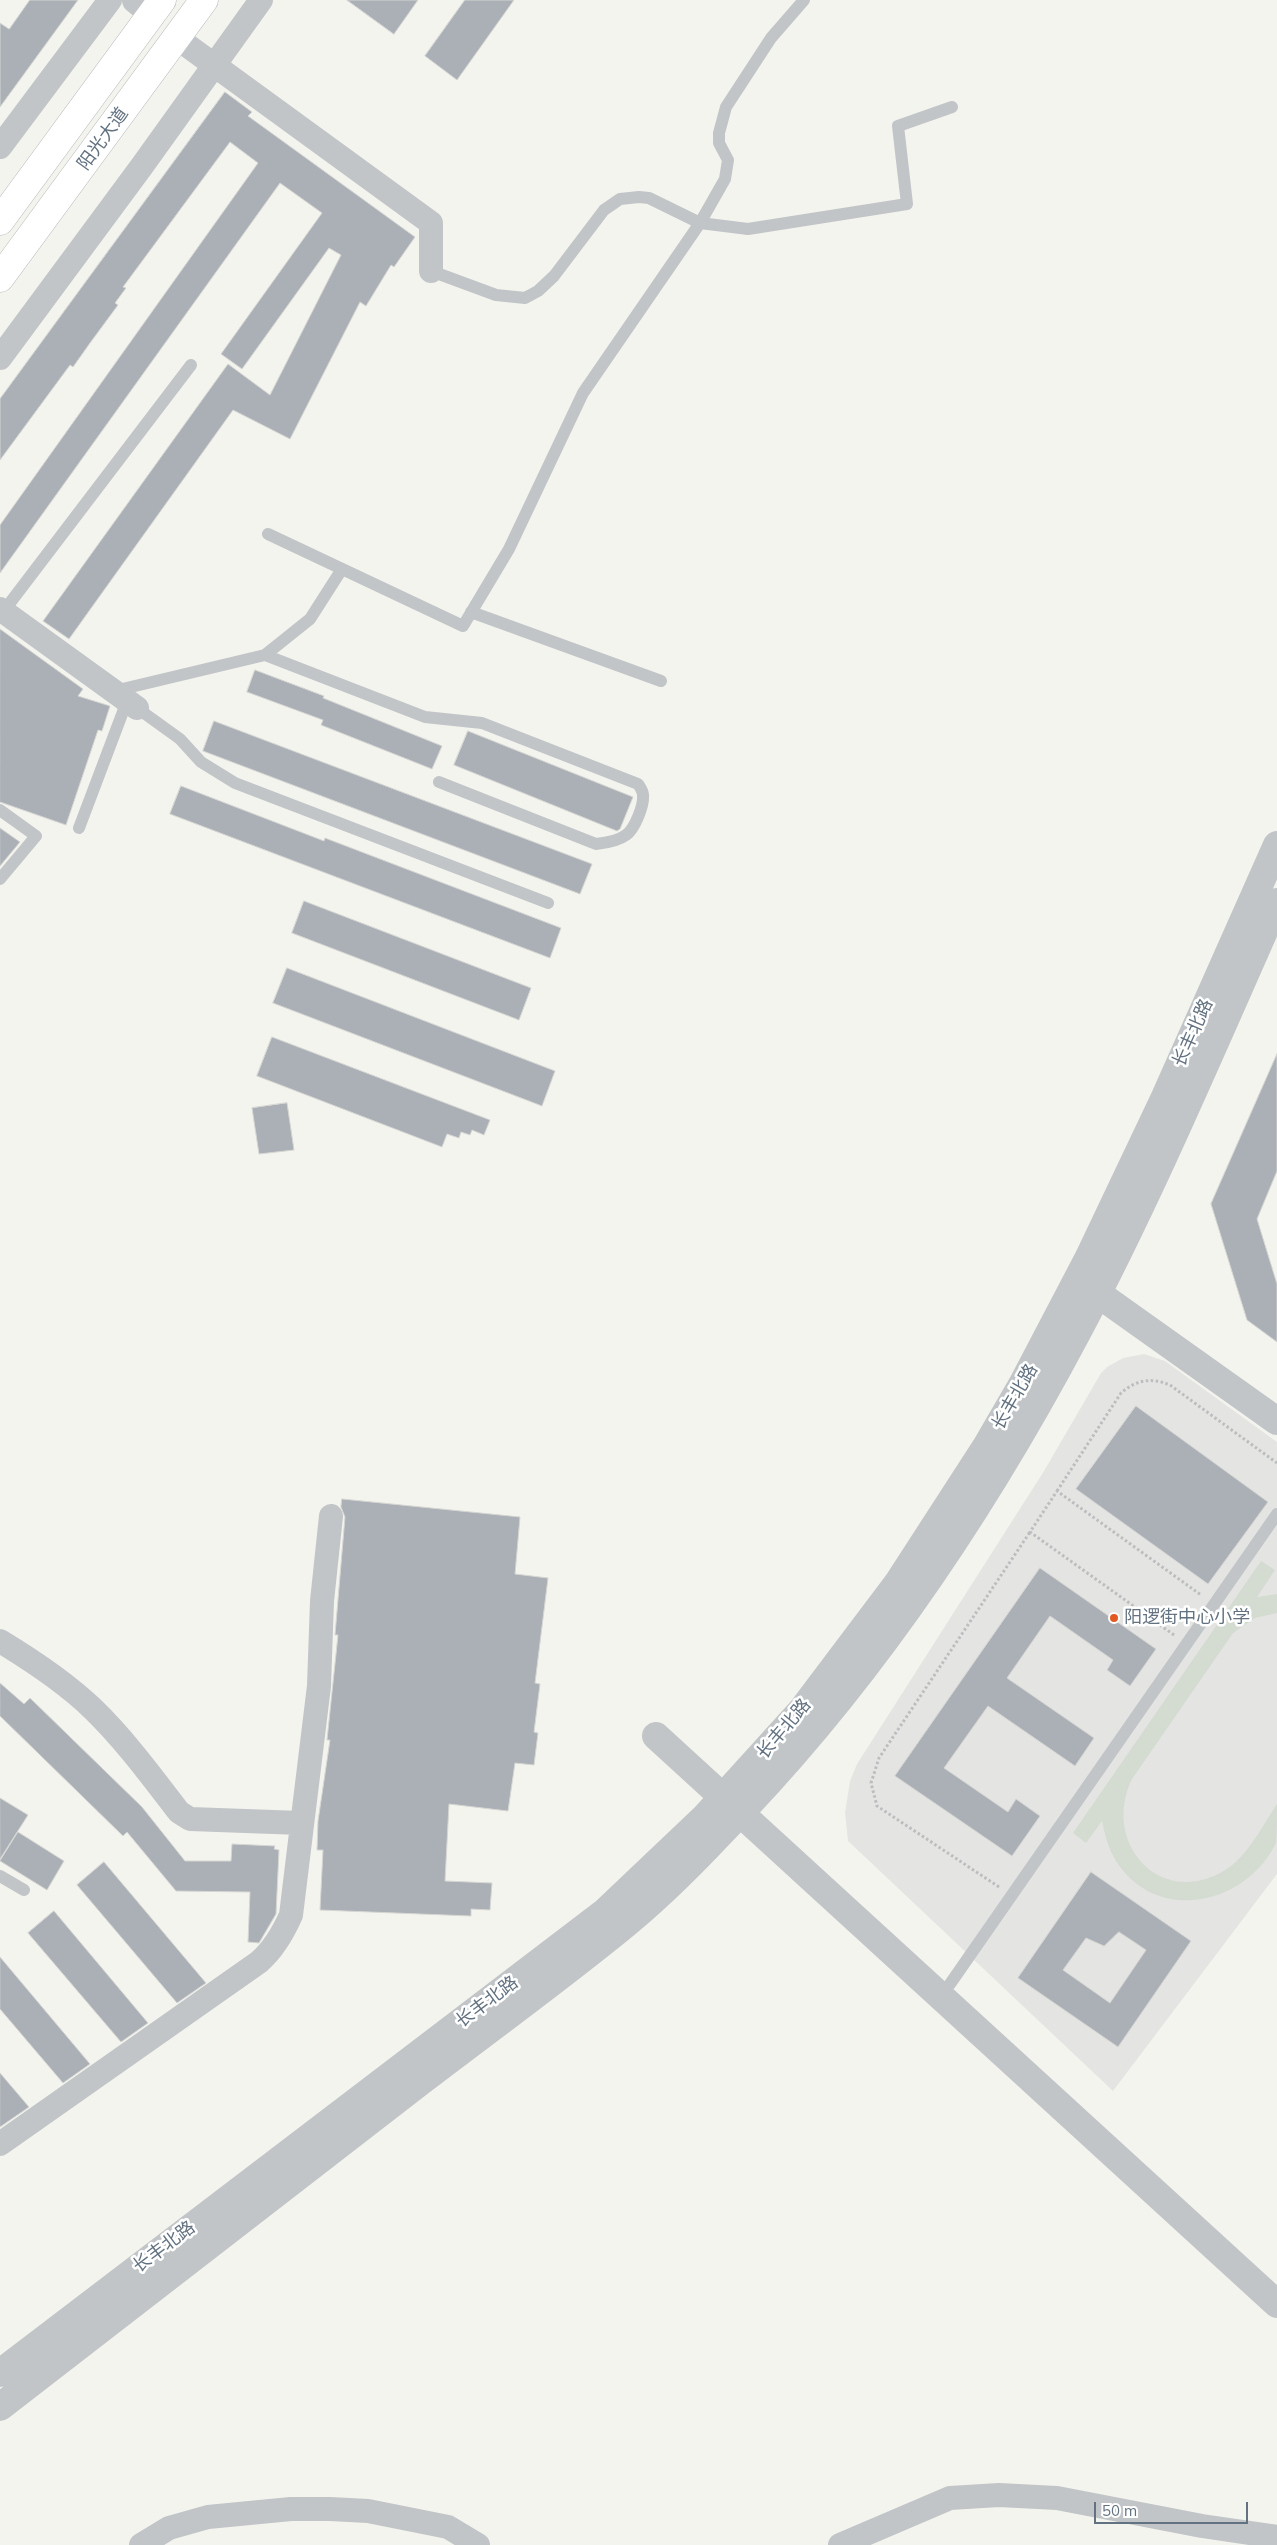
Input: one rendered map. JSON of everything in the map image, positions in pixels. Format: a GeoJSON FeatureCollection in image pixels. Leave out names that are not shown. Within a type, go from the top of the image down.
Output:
{"type":"FeatureCollection","features":[{"type":"Feature","properties":{"kind":"main road","name":"阳光大道"},"geometry":{"type":"LineString","coordinates":[[0,278],[204,0]]}},
{"type":"Feature","properties":{"kind":"main road","name":"阳光大道"},"geometry":{"type":"LineString","coordinates":[[0,221],[150,4]]}},
{"type":"Feature","properties":{"kind":"street"},"geometry":{"type":"LineString","coordinates":[[0,147],[110,0]]}},
{"type":"Feature","properties":{"kind":"street"},"geometry":{"type":"LineString","coordinates":[[0,358],[262,0]]}},
{"type":"Feature","properties":{"kind":"street"},"geometry":{"type":"LineString","coordinates":[[177,38],[431,223],[430,271]]}},
{"type":"Feature","properties":{"kind":"street"},"geometry":{"type":"LineString","coordinates":[[2,610],[126,700]]}},
{"type":"Feature","properties":{"kind":"street","name":"长丰北路"},"geometry":{"type":"LineString","coordinates":[[0,2407],[620,1930],[679,1875],[892,1592],[958,1492],[1023,1383],[1089,1257],[1165,1097],[1277,845]]}},
{"type":"Feature","properties":{"kind":"street","name":"长丰北路"},"geometry":{"type":"LineString","coordinates":[[0,2373],[605,1912],[737,1800],[819,1724],[866,1665],[921,1590],[1007,1457],[1097,1293],[1186,1106],[1277,902]]}},
{"type":"Feature","properties":{"kind":"street"},"geometry":{"type":"LineString","coordinates":[[1097,1293],[1277,1421]]}},
{"type":"Feature","properties":{"kind":"street"},"geometry":{"type":"LineString","coordinates":[[0,2144],[259,1962],[268,1954],[285,1930],[292,1915],[301,1823],[319,1686],[322,1601],[331,1516]]}},
{"type":"Feature","properties":{"kind":"street"},"geometry":{"type":"LineString","coordinates":[[0,1641],[47,1671],[92,1709],[124,1743],[179,1812],[190,1819],[301,1823]]}},
{"type":"Feature","properties":{"kind":"street"},"geometry":{"type":"LineString","coordinates":[[662,1730],[1277,2304]]}},
{"type":"Feature","properties":{"kind":"street"},"geometry":{"type":"LineString","coordinates":[[737,1800],[950,1984],[1277,2283]]}},
{"type":"Feature","properties":{"kind":"street"},"geometry":{"type":"LineString","coordinates":[[840,2545],[950,2498],[999,2495],[1057,2498],[1202,2526],[1277,2537]]}},
{"type":"Feature","properties":{"kind":"street"},"geometry":{"type":"LineString","coordinates":[[141,2545],[169,2528],[208,2517],[275,2510],[330,2509],[368,2511],[448,2527],[478,2545]]}},
{"type":"Feature","properties":{"kind":"lane"},"geometry":{"type":"LineString","coordinates":[[268,534],[463,626],[509,549],[583,393],[700,223],[725,179],[728,160],[719,143],[718,133],[726,107],[771,38],[804,0]]}},
{"type":"Feature","properties":{"kind":"lane"},"geometry":{"type":"LineString","coordinates":[[430,271],[496,295],[525,298],[538,291],[554,276],[604,210],[620,199],[639,196],[649,198],[700,223],[748,229],[907,204],[898,126],[952,107]]}},
{"type":"Feature","properties":{"kind":"lane"},"geometry":{"type":"LineString","coordinates":[[2,610],[191,365]]}},
{"type":"Feature","properties":{"kind":"lane"},"geometry":{"type":"LineString","coordinates":[[126,700],[265,654],[310,619],[342,569]]}},
{"type":"Feature","properties":{"kind":"lane"},"geometry":{"type":"LineString","coordinates":[[471,612],[661,681]]}},
{"type":"Feature","properties":{"kind":"lane"},"geometry":{"type":"LineString","coordinates":[[265,654],[425,717],[482,723],[638,784],[643,793],[643,801],[631,830],[618,838],[596,844],[439,782]]}},
{"type":"Feature","properties":{"kind":"lane"},"geometry":{"type":"LineString","coordinates":[[79,828],[126,700]]}},
{"type":"Feature","properties":{"kind":"lane"},"geometry":{"type":"LineString","coordinates":[[126,700],[180,739],[201,762],[235,783],[548,903]]}},
{"type":"Feature","properties":{"kind":"lane"},"geometry":{"type":"LineString","coordinates":[[0,810],[36,836],[0,879]]}},
{"type":"Feature","properties":{"kind":"lane"},"geometry":{"type":"LineString","coordinates":[[950,1984],[1277,1514]]}},
{"type":"Feature","properties":{"kind":"lane"},"geometry":{"type":"LineString","coordinates":[[0,1876],[24,1890]]}},
{"type":"Feature","properties":{"kind":"path"},"geometry":{"type":"LineString","coordinates":[[1012,1895],[877,1806],[871,1783],[879,1758],[1121,1393],[1144,1380],[1162,1381],[1277,1463]]}},
{"type":"Feature","properties":{"kind":"path"},"geometry":{"type":"LineString","coordinates":[[1057,1491],[1214,1604]]}},
{"type":"Feature","properties":{"kind":"path"},"geometry":{"type":"LineString","coordinates":[[1030,1532],[1186,1644]]}},
{"type":"Feature","properties":{"kind":"shaded area","name":"阳逻街中心小学"},"geometry":{"type":"Polygon","coordinates":[[[1144,1354],[1165,1361],[1277,1442],[1277,1874],[1113,2091],[848,1841],[845,1813],[850,1781],[857,1764],[1044,1471],[1101,1373],[1107,1367],[1123,1358],[1144,1354]]]}},
{"type":"Feature","properties":{"kind":"shaded area"},"geometry":{"type":"Polygon","coordinates":[[[1261,1561],[1275,1570],[1257,1597],[1277,1594],[1277,1613],[1255,1618],[1233,1633],[1132,1779],[1125,1802],[1124,1824],[1130,1844],[1140,1861],[1156,1874],[1174,1881],[1195,1881],[1228,1869],[1252,1844],[1277,1804],[1276,1843],[1262,1864],[1244,1881],[1223,1893],[1200,1899],[1177,1900],[1154,1894],[1133,1881],[1116,1861],[1109,1846],[1102,1821],[1086,1843],[1073,1833],[1261,1561]]]}},
{"type":"Feature","properties":{"kind":"building"},"geometry":{"type":"Polygon","coordinates":[[[30,0],[78,0],[0,107],[0,23],[9,29],[30,0]]]}},
{"type":"Feature","properties":{"kind":"building"},"geometry":{"type":"Polygon","coordinates":[[[347,0],[418,0],[394,34],[347,0]]]}},
{"type":"Feature","properties":{"kind":"building"},"geometry":{"type":"Polygon","coordinates":[[[465,0],[514,0],[457,80],[425,56],[465,0]]]}},
{"type":"Feature","properties":{"kind":"building"},"geometry":{"type":"Polygon","coordinates":[[[225,92],[252,112],[248,116],[415,237],[394,267],[391,265],[366,306],[360,302],[290,439],[233,410],[69,639],[43,621],[228,364],[270,395],[341,255],[329,248],[242,369],[221,354],[322,213],[280,183],[0,573],[0,525],[258,163],[230,142],[123,287],[126,288],[115,303],[118,305],[73,367],[70,365],[0,460],[0,399],[225,92]]]}},
{"type":"Feature","properties":{"kind":"building"},"geometry":{"type":"Polygon","coordinates":[[[0,629],[83,689],[78,696],[110,706],[102,731],[98,730],[66,825],[0,802],[0,629]]]}},
{"type":"Feature","properties":{"kind":"building"},"geometry":{"type":"Polygon","coordinates":[[[255,670],[324,696],[323,698],[442,746],[432,769],[321,725],[323,720],[247,692],[255,670]]]}},
{"type":"Feature","properties":{"kind":"building"},"geometry":{"type":"Polygon","coordinates":[[[214,721],[592,864],[580,894],[203,751],[214,721]]]}},
{"type":"Feature","properties":{"kind":"building"},"geometry":{"type":"Polygon","coordinates":[[[468,731],[633,797],[620,829],[617,831],[454,765],[468,731]]]}},
{"type":"Feature","properties":{"kind":"building"},"geometry":{"type":"Polygon","coordinates":[[[181,786],[324,841],[325,838],[561,928],[550,958],[170,814],[181,786]]]}},
{"type":"Feature","properties":{"kind":"building"},"geometry":{"type":"Polygon","coordinates":[[[0,828],[20,842],[0,866],[0,828]]]}},
{"type":"Feature","properties":{"kind":"building"},"geometry":{"type":"Polygon","coordinates":[[[304,901],[531,988],[519,1020],[292,933],[304,901]]]}},
{"type":"Feature","properties":{"kind":"building"},"geometry":{"type":"Polygon","coordinates":[[[287,968],[555,1071],[542,1106],[273,1003],[287,968]]]}},
{"type":"Feature","properties":{"kind":"building"},"geometry":{"type":"Polygon","coordinates":[[[272,1037],[490,1120],[484,1135],[472,1130],[470,1135],[461,1132],[459,1138],[447,1134],[442,1147],[257,1076],[272,1037]]]}},
{"type":"Feature","properties":{"kind":"building"},"geometry":{"type":"Polygon","coordinates":[[[1277,1054],[1277,1171],[1257,1219],[1277,1284],[1277,1342],[1247,1320],[1211,1204],[1277,1054]]]}},
{"type":"Feature","properties":{"kind":"building"},"geometry":{"type":"Polygon","coordinates":[[[287,1103],[294,1150],[259,1154],[252,1108],[287,1103]]]}},
{"type":"Feature","properties":{"kind":"building"},"geometry":{"type":"Polygon","coordinates":[[[1136,1406],[1268,1502],[1208,1584],[1076,1489],[1136,1406]]]}},
{"type":"Feature","properties":{"kind":"building"},"geometry":{"type":"Polygon","coordinates":[[[342,1499],[520,1517],[515,1574],[548,1578],[535,1683],[540,1684],[534,1732],[538,1733],[534,1765],[515,1763],[508,1811],[449,1804],[445,1881],[492,1883],[490,1910],[471,1909],[471,1916],[320,1910],[323,1850],[317,1850],[318,1821],[330,1740],[327,1740],[338,1635],[335,1635],[345,1517],[341,1507],[342,1499]]]}},
{"type":"Feature","properties":{"kind":"building"},"geometry":{"type":"Polygon","coordinates":[[[1040,1568],[1156,1649],[1130,1686],[1107,1670],[1113,1660],[1050,1616],[1007,1678],[1094,1738],[1075,1766],[988,1706],[944,1768],[1008,1812],[1016,1799],[1040,1816],[1012,1856],[895,1776],[1040,1568]]]}},
{"type":"Feature","properties":{"kind":"building"},"geometry":{"type":"Polygon","coordinates":[[[0,1683],[24,1704],[30,1698],[142,1807],[185,1861],[231,1861],[232,1844],[275,1846],[274,1849],[279,1850],[276,1914],[259,1943],[248,1942],[250,1892],[176,1891],[127,1832],[123,1836],[0,1716],[0,1683]]]}},
{"type":"Feature","properties":{"kind":"building"},"geometry":{"type":"Polygon","coordinates":[[[0,1798],[28,1815],[0,1859],[0,1798]]]}},
{"type":"Feature","properties":{"kind":"building"},"geometry":{"type":"Polygon","coordinates":[[[18,1832],[64,1861],[47,1890],[0,1861],[18,1832]]]}},
{"type":"Feature","properties":{"kind":"building"},"geometry":{"type":"Polygon","coordinates":[[[104,1862],[206,1983],[177,2003],[77,1885],[104,1862]]]}},
{"type":"Feature","properties":{"kind":"building"},"geometry":{"type":"Polygon","coordinates":[[[1091,1872],[1191,1941],[1118,2047],[1018,1978],[1091,1872]],[[1119,1932],[1104,1946],[1086,1938],[1063,1970],[1110,2003],[1146,1950],[1119,1932]]]}},
{"type":"Feature","properties":{"kind":"building"},"geometry":{"type":"Polygon","coordinates":[[[54,1911],[148,2023],[121,2042],[28,1933],[54,1911]]]}},
{"type":"Feature","properties":{"kind":"building"},"geometry":{"type":"Polygon","coordinates":[[[0,1957],[90,2064],[63,2083],[0,2009],[0,1957]]]}},
{"type":"Feature","properties":{"kind":"building"},"geometry":{"type":"Polygon","coordinates":[[[0,2073],[29,2107],[0,2127],[0,2073]]]}},
{"type":"Feature","properties":{"kind":"place","name":"阳逻街中心小学"},"geometry":{"type":"Point","coordinates":[1114,1618]}}]}
